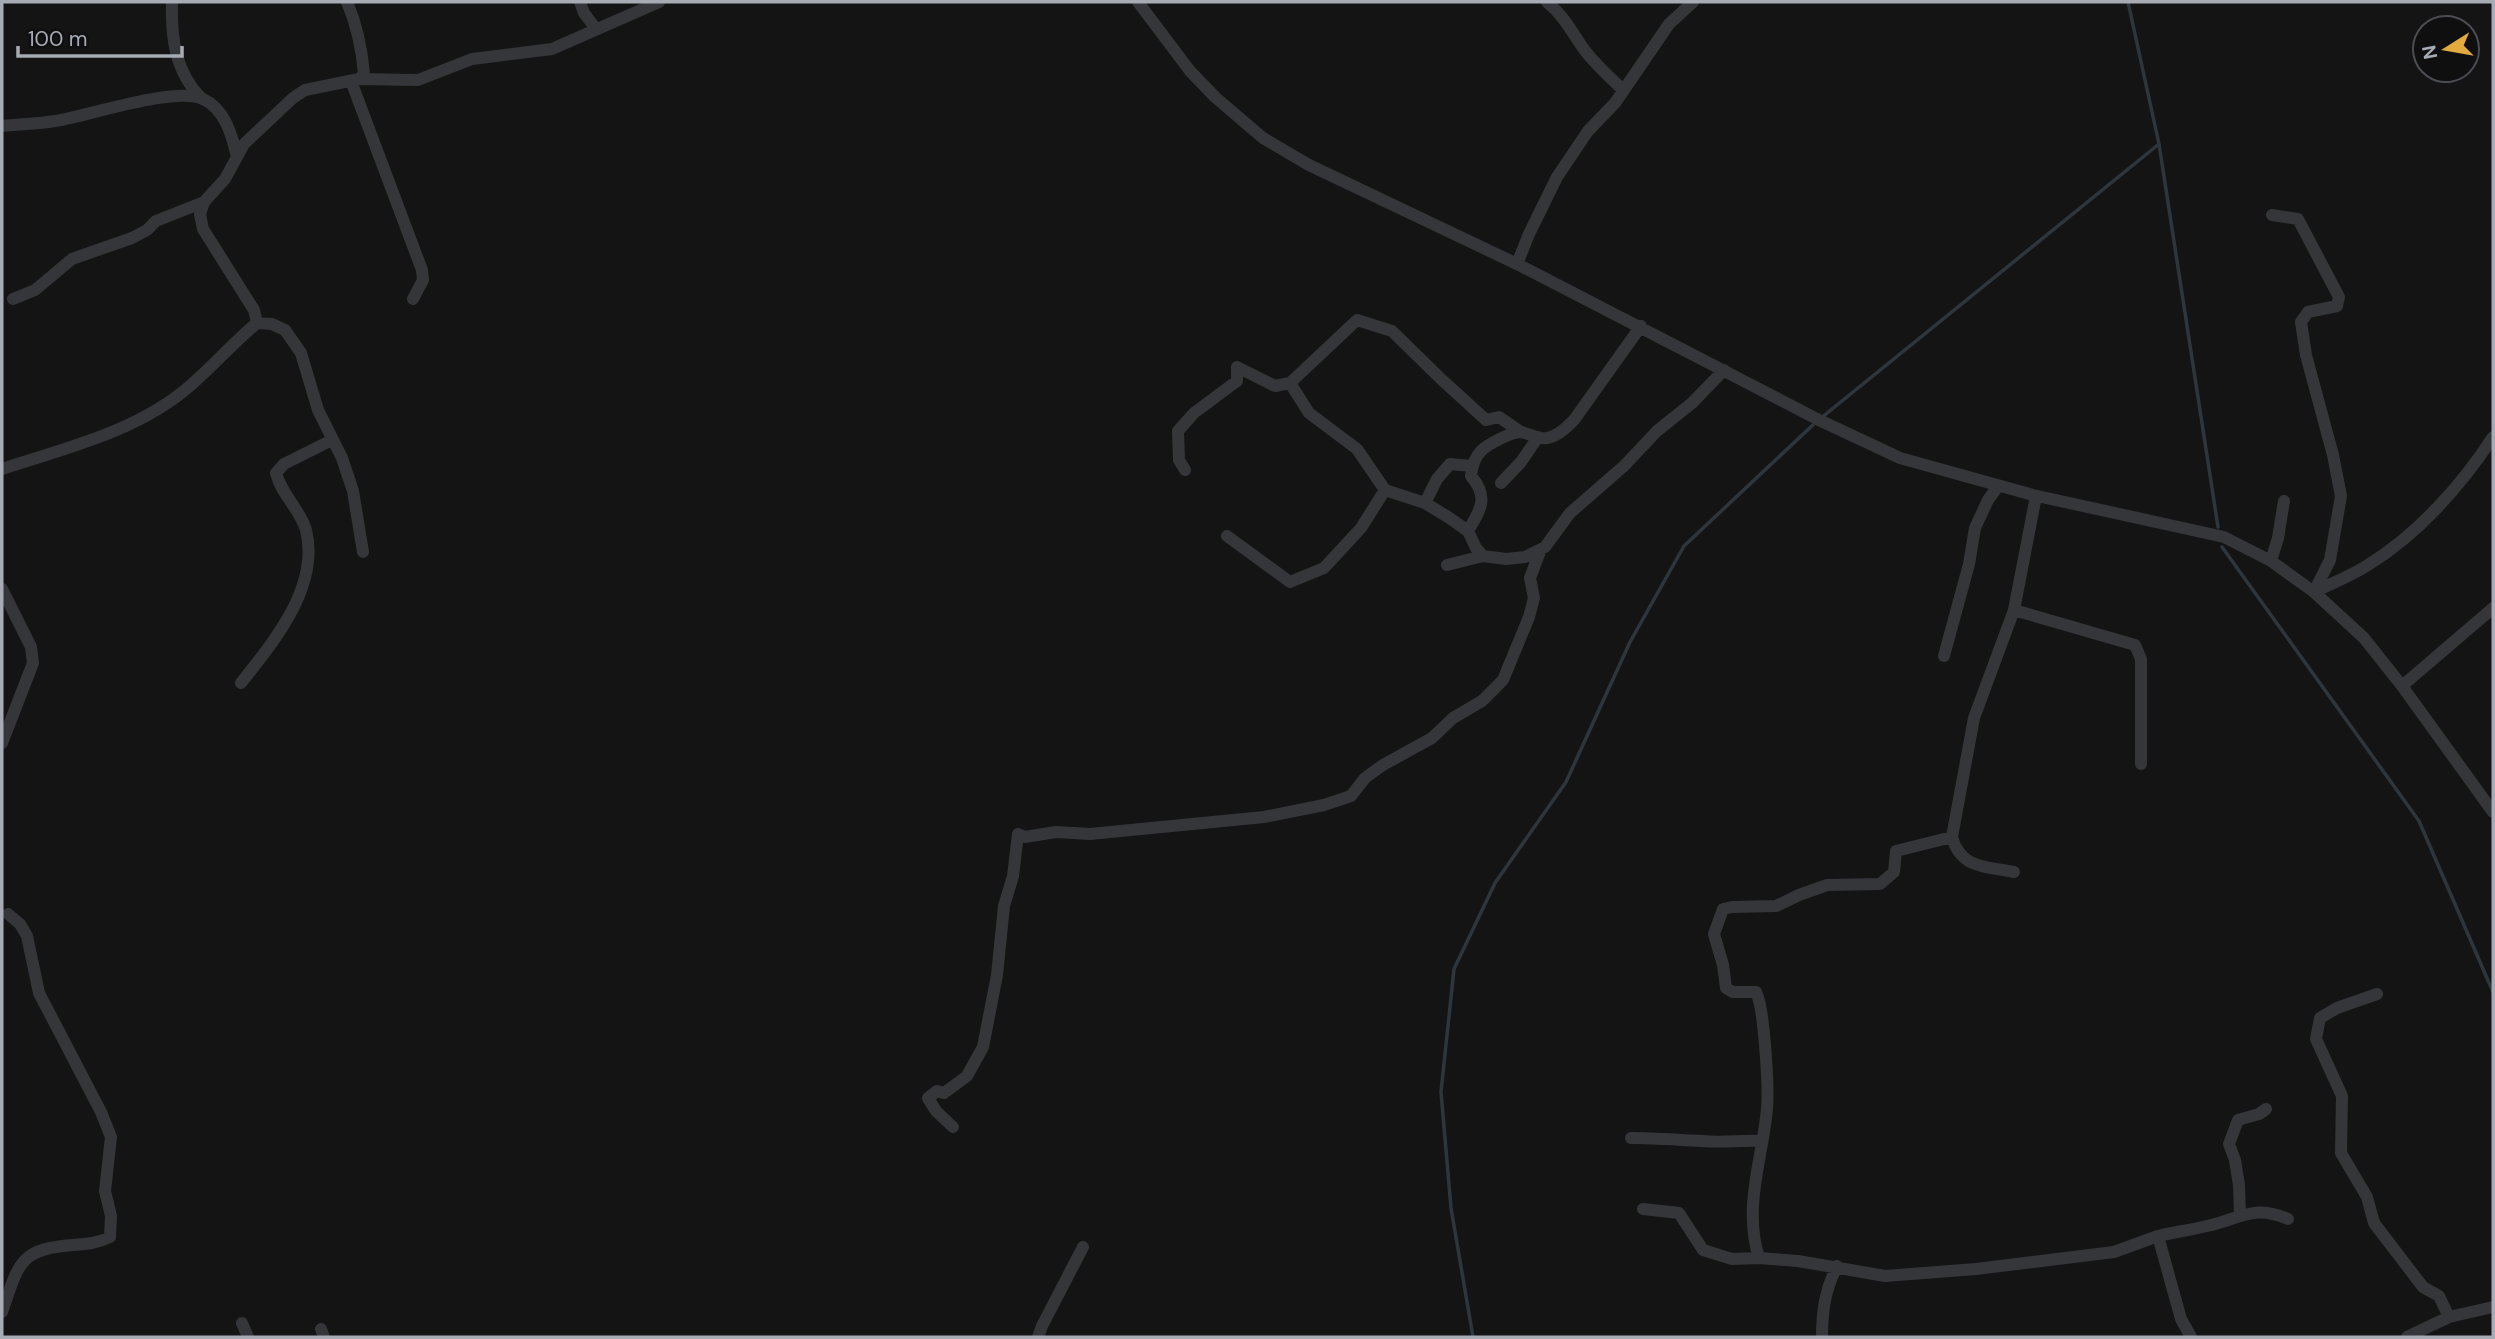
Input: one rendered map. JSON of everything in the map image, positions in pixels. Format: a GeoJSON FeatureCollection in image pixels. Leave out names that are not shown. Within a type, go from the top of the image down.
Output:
{"type":"FeatureCollection","features":[{"type":"Feature","properties":{"kind":"street"},"geometry":{"type":"LineString","coordinates":[[172,2],[172,38],[177,58],[192,88],[221,113],[233,137],[237,157]]}},
{"type":"Feature","properties":{"kind":"street"},"geometry":{"type":"LineString","coordinates":[[347,2],[363,60],[364,74],[355,80]]}},
{"type":"Feature","properties":{"kind":"street"},"geometry":{"type":"LineString","coordinates":[[580,2],[584,13],[596,29]]}},
{"type":"Feature","properties":{"kind":"street"},"geometry":{"type":"LineString","coordinates":[[257,323],[254,310],[203,229],[200,214],[204,202],[225,179],[244,144],[293,98],[305,90],[355,80],[418,80],[472,59],[552,49],[659,2]]}},
{"type":"Feature","properties":{"kind":"street"},"geometry":{"type":"LineString","coordinates":[[1138,2],[1190,71],[1215,97],[1264,138],[1309,166],[1517,264],[1819,420],[1900,458],[2036,496],[2224,537],[2271,561],[2314,592],[2364,638],[2402,686],[2493,813]]}},
{"type":"Feature","properties":{"kind":"street"},"geometry":{"type":"LineString","coordinates":[[1547,2],[1570,25],[1582,47],[1623,90]]}},
{"type":"Feature","properties":{"kind":"street"},"geometry":{"type":"LineString","coordinates":[[1517,264],[1557,177],[1588,131],[1623,90],[1670,24],[1691,2]]}},
{"type":"Feature","properties":{"kind":"street"},"geometry":{"type":"LineString","coordinates":[[355,80],[422,270],[423,280],[412,299]]}},
{"type":"Feature","properties":{"kind":"street"},"geometry":{"type":"LineString","coordinates":[[2,126],[53,121],[185,95],[202,98]]}},
{"type":"Feature","properties":{"kind":"street"},"geometry":{"type":"LineString","coordinates":[[13,299],[36,290],[72,259],[132,238],[156,221],[204,202]]}},
{"type":"Feature","properties":{"kind":"street"},"geometry":{"type":"LineString","coordinates":[[2273,215],[2298,219],[2339,298],[2337,306],[2308,313],[2301,322],[2306,355],[2333,455],[2341,496],[2330,560],[2314,592]]}},
{"type":"Feature","properties":{"kind":"street"},"geometry":{"type":"LineString","coordinates":[[1185,470],[1179,460],[1178,431],[1194,413],[1237,382],[1237,367],[1275,386],[1290,383],[1357,320],[1392,331],[1486,420],[1499,417],[1521,432]]}},
{"type":"Feature","properties":{"kind":"street"},"geometry":{"type":"LineString","coordinates":[[2,469],[112,432],[156,410],[190,386],[257,323],[272,324],[285,330],[301,353],[318,410],[342,458],[353,491],[363,552]]}},
{"type":"Feature","properties":{"kind":"street"},"geometry":{"type":"LineString","coordinates":[[1468,531],[1481,503],[1481,488],[1471,476],[1472,466],[1482,450],[1510,433],[1521,432],[1549,438],[1563,430],[1574,419],[1641,326]]}},
{"type":"Feature","properties":{"kind":"street"},"geometry":{"type":"LineString","coordinates":[[1447,565],[1483,556],[1506,559],[1525,557],[1545,547],[1570,513],[1624,466],[1657,431],[1692,403],[1724,370]]}},
{"type":"Feature","properties":{"kind":"street"},"geometry":{"type":"LineString","coordinates":[[1290,383],[1309,412],[1357,449],[1385,489],[1425,503],[1468,531],[1483,556]]}},
{"type":"Feature","properties":{"kind":"street"},"geometry":{"type":"LineString","coordinates":[[1501,482],[1521,462],[1538,436]]}},
{"type":"Feature","properties":{"kind":"street"},"geometry":{"type":"LineString","coordinates":[[2314,592],[2367,566],[2407,536],[2473,467],[2493,437]]}},
{"type":"Feature","properties":{"kind":"street"},"geometry":{"type":"LineString","coordinates":[[241,683],[275,640],[292,611],[309,561],[305,528],[279,486],[276,473],[284,464],[332,440]]}},
{"type":"Feature","properties":{"kind":"street"},"geometry":{"type":"LineString","coordinates":[[1425,503],[1444,468],[1450,464],[1472,466]]}},
{"type":"Feature","properties":{"kind":"street"},"geometry":{"type":"LineString","coordinates":[[1944,656],[1969,564],[1975,528],[1998,486]]}},
{"type":"Feature","properties":{"kind":"street"},"geometry":{"type":"LineString","coordinates":[[1227,536],[1290,582],[1324,568],[1361,528],[1385,489]]}},
{"type":"Feature","properties":{"kind":"street"},"geometry":{"type":"LineString","coordinates":[[2014,872],[1969,863],[1956,851],[1952,837],[1974,718],[2014,610],[2036,496]]}},
{"type":"Feature","properties":{"kind":"street"},"geometry":{"type":"LineString","coordinates":[[2271,561],[2284,501]]}},
{"type":"Feature","properties":{"kind":"street"},"geometry":{"type":"LineString","coordinates":[[953,1127],[936,1111],[928,1098],[937,1091],[944,1093],[967,1076],[984,1046],[997,975],[1004,906],[1013,876],[1018,834],[1025,837],[1056,832],[1090,834],[1264,817],[1324,805],[1351,796],[1365,778],[1432,738],[1453,718],[1482,701],[1503,680],[1529,617],[1534,598],[1530,578],[1541,549]]}},
{"type":"Feature","properties":{"kind":"street"},"geometry":{"type":"LineString","coordinates":[[2,589],[31,646],[33,663],[2,743]]}},
{"type":"Feature","properties":{"kind":"street"},"geometry":{"type":"LineString","coordinates":[[2402,686],[2493,608]]}},
{"type":"Feature","properties":{"kind":"street"},"geometry":{"type":"LineString","coordinates":[[2014,610],[2135,645],[2141,659],[2141,764]]}},
{"type":"Feature","properties":{"kind":"street"},"geometry":{"type":"LineString","coordinates":[[1759,1258],[1752,1237],[1752,1200],[1767,1107],[1766,1054],[1760,1001],[1756,992],[1733,992],[1726,988],[1714,934],[1723,909],[1732,906],[1776,906],[1827,885],[1881,884],[1894,872],[1896,851],[1952,837]]}},
{"type":"Feature","properties":{"kind":"street"},"geometry":{"type":"LineString","coordinates":[[2,1312],[24,1258],[44,1247],[97,1243],[110,1237],[111,1216],[105,1191],[111,1137],[40,993],[27,936],[20,924],[4,911]]}},
{"type":"Feature","properties":{"kind":"street"},"geometry":{"type":"LineString","coordinates":[[2377,994],[2337,1008],[2320,1018],[2316,1039],[2342,1096],[2342,1153],[2367,1197],[2374,1223],[2423,1287],[2439,1296],[2449,1317]]}},
{"type":"Feature","properties":{"kind":"street"},"geometry":{"type":"LineString","coordinates":[[2240,1214],[2235,1160],[2229,1144],[2238,1120],[2266,1109]]}},
{"type":"Feature","properties":{"kind":"street"},"geometry":{"type":"LineString","coordinates":[[1631,1139],[1667,1137],[1705,1142],[1735,1139],[1762,1141]]}},
{"type":"Feature","properties":{"kind":"street"},"geometry":{"type":"LineString","coordinates":[[1643,1209],[1679,1213],[1695,1241],[1710,1253],[1732,1259],[1759,1258],[1837,1266],[1885,1276],[1976,1269],[2115,1252],[2158,1236],[2210,1226],[2240,1214],[2270,1211],[2288,1219]]}},
{"type":"Feature","properties":{"kind":"street"},"geometry":{"type":"LineString","coordinates":[[2158,1236],[2181,1319],[2191,1337]]}},
{"type":"Feature","properties":{"kind":"street"},"geometry":{"type":"LineString","coordinates":[[1038,1337],[1083,1247]]}},
{"type":"Feature","properties":{"kind":"street"},"geometry":{"type":"LineString","coordinates":[[1822,1337],[1822,1306],[1837,1266]]}},
{"type":"Feature","properties":{"kind":"street"},"geometry":{"type":"LineString","coordinates":[[2407,1337],[2449,1317],[2493,1307]]}},
{"type":"Feature","properties":{"kind":"street"},"geometry":{"type":"LineString","coordinates":[[242,1323],[248,1337]]}},
{"type":"Feature","properties":{"kind":"waterway"},"geometry":{"type":"LineString","coordinates":[[2128,2],[2159,144],[2218,527]]}},
{"type":"Feature","properties":{"kind":"waterway"},"geometry":{"type":"LineString","coordinates":[[1821,418],[2159,144]]}},
{"type":"Feature","properties":{"kind":"waterway"},"geometry":{"type":"LineString","coordinates":[[1473,1337],[1451,1208],[1441,1092],[1454,969],[1495,883],[1566,782],[1630,642],[1684,546],[1815,423]]}},
{"type":"Feature","properties":{"kind":"waterway"},"geometry":{"type":"LineString","coordinates":[[2222,547],[2419,821],[2493,992]]}}]}
